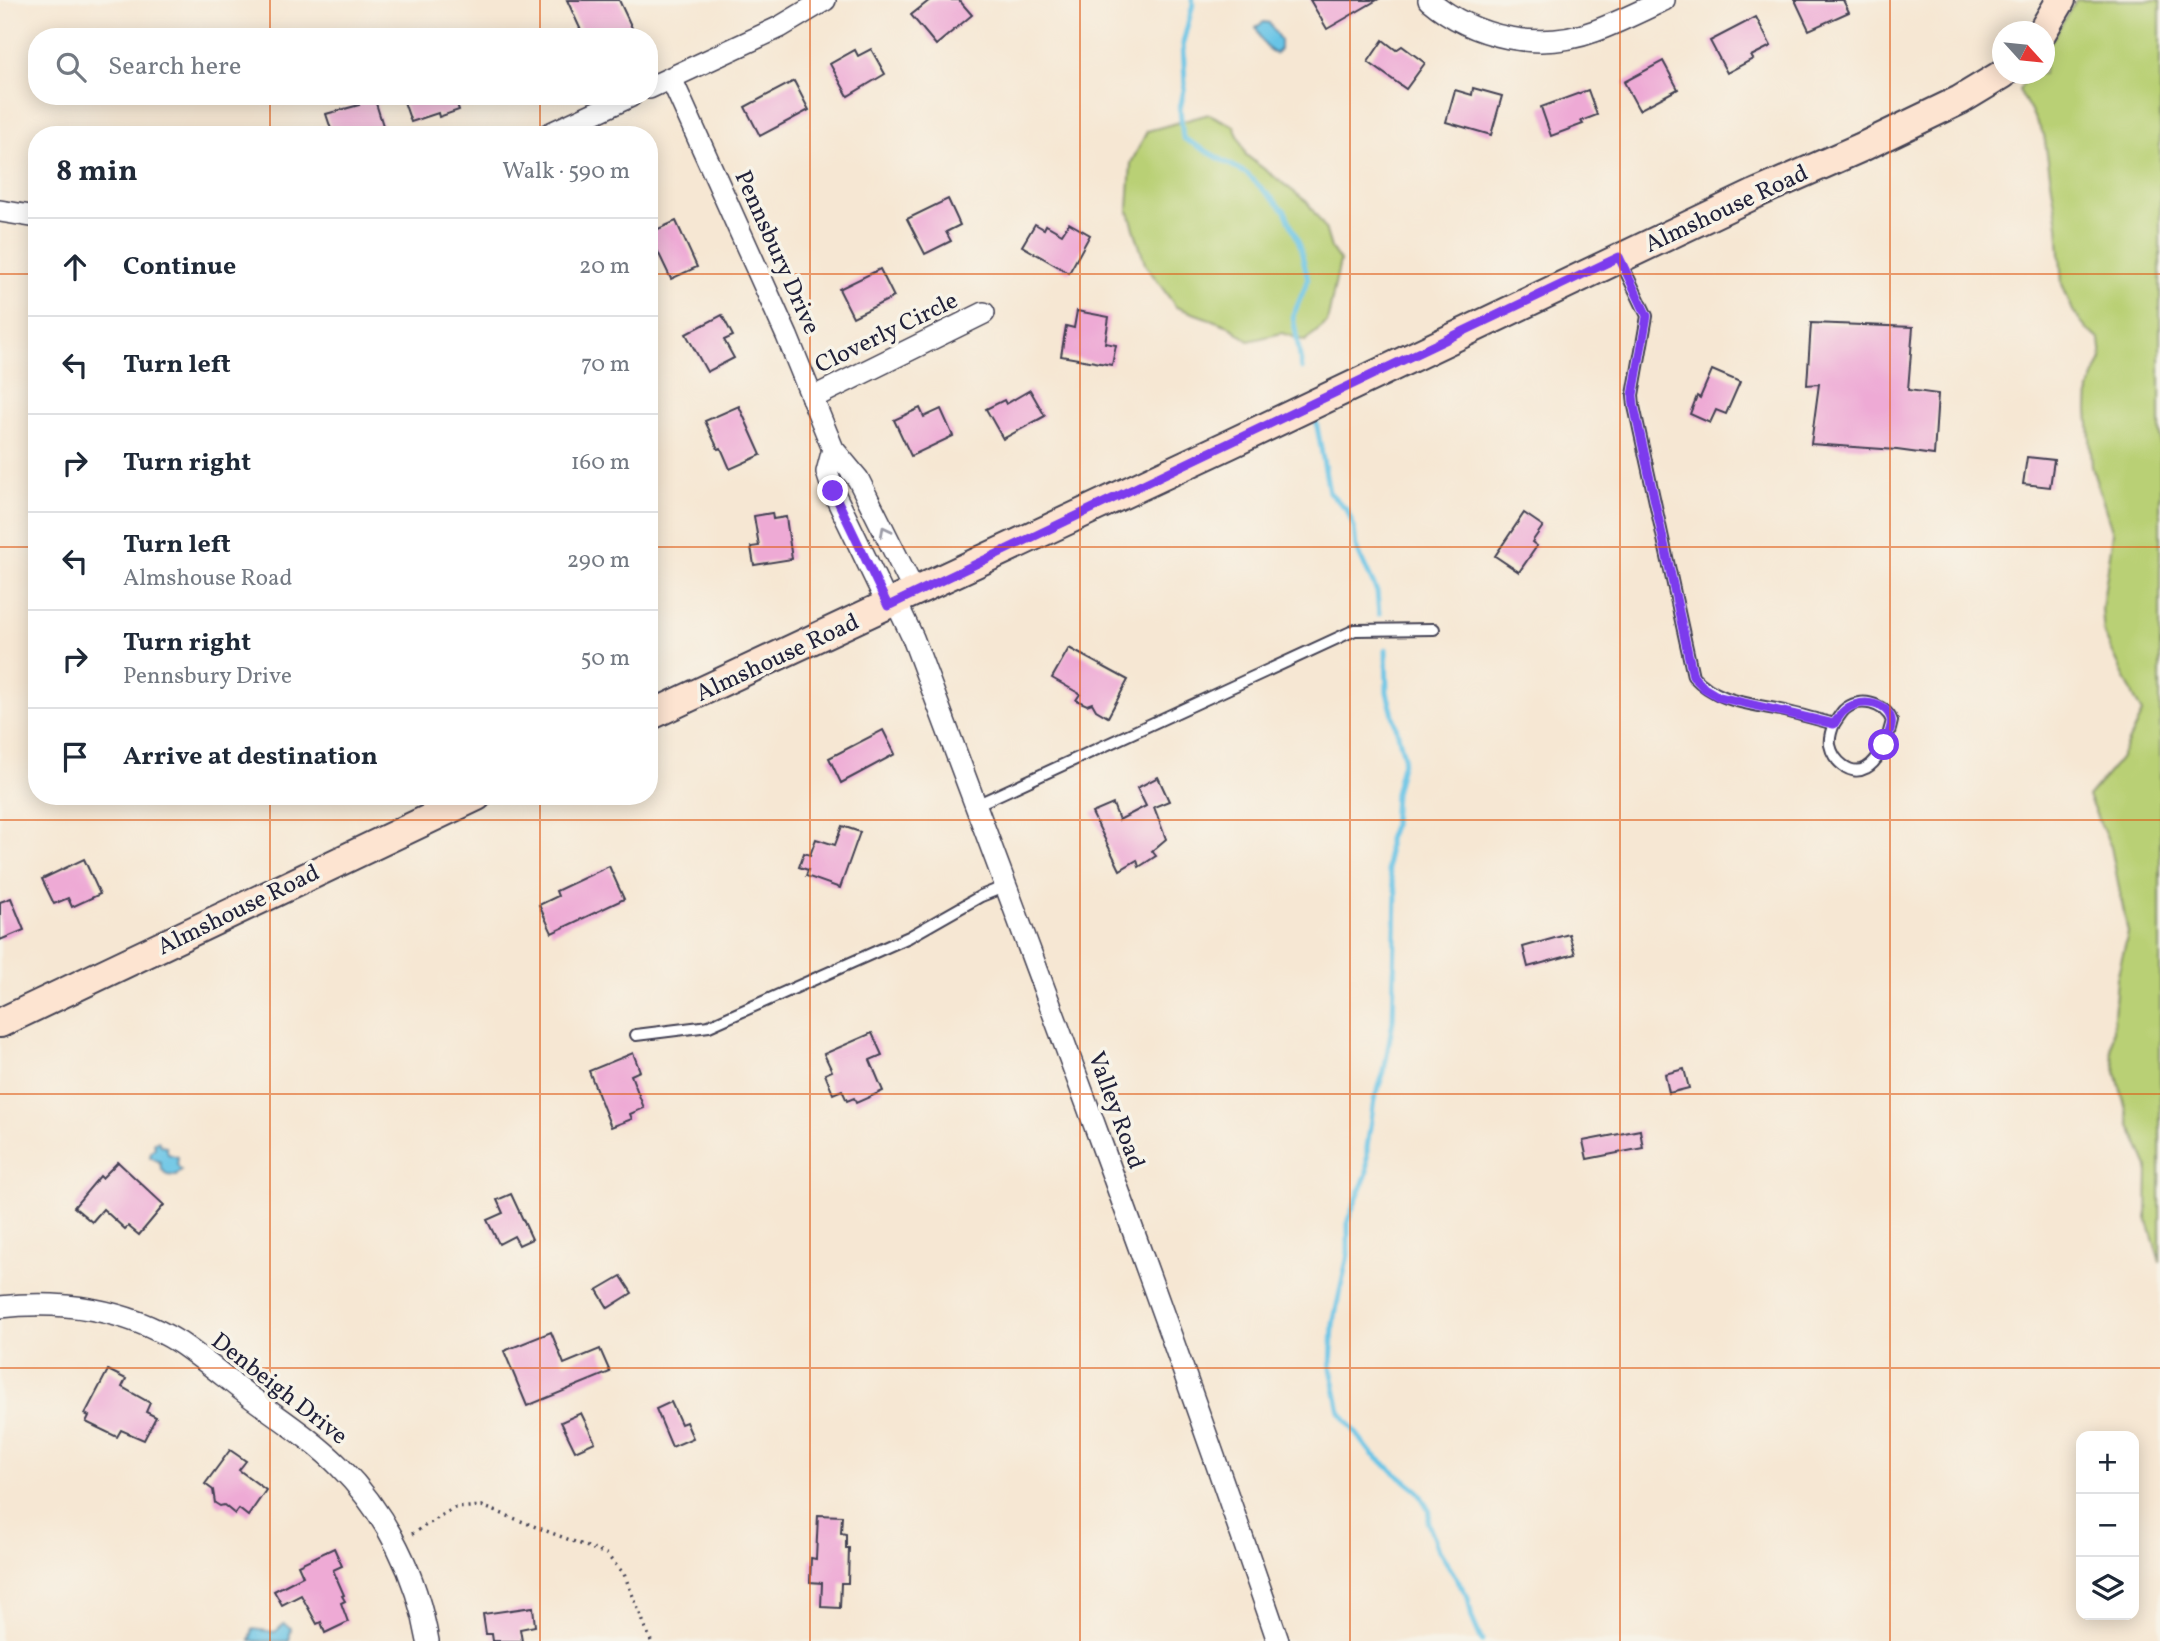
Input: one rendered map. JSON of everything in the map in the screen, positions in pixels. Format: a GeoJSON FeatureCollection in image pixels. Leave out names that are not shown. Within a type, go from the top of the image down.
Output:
{"type":"FeatureCollection","features":[{"type":"Feature","properties":{"kind":"main road"},"geometry":{"type":"LineString","coordinates":[[2049,21],[2061,0]]}},
{"type":"Feature","properties":{"kind":"main road","name":"Almshouse Road"},"geometry":{"type":"LineString","coordinates":[[658,712],[900,600],[1619,257],[1935,112],[1992,81]]}},
{"type":"Feature","properties":{"kind":"main road","name":"Almshouse Road"},"geometry":{"type":"LineString","coordinates":[[0,1023],[458,805]]}},
{"type":"Feature","properties":{"kind":"street"},"geometry":{"type":"LineString","coordinates":[[658,84],[780,27],[825,0]]}},
{"type":"Feature","properties":{"kind":"street"},"geometry":{"type":"LineString","coordinates":[[1429,0],[1459,21],[1481,31],[1524,40],[1555,41],[1593,32],[1664,0]]}},
{"type":"Feature","properties":{"kind":"street","name":"Pennsbury Drive"},"geometry":{"type":"LineString","coordinates":[[671,78],[747,243],[833,449],[858,479],[900,600]]}},
{"type":"Feature","properties":{"kind":"street"},"geometry":{"type":"LineString","coordinates":[[567,126],[612,105]]}},
{"type":"Feature","properties":{"kind":"street"},"geometry":{"type":"LineString","coordinates":[[0,211],[28,216]]}},
{"type":"Feature","properties":{"kind":"street","name":"Cloverly Circle"},"geometry":{"type":"LineString","coordinates":[[812,398],[984,313]]}},
{"type":"Feature","properties":{"kind":"street","name":"Pennsbury Drive"},"geometry":{"type":"LineString","coordinates":[[833,449],[827,472],[833,491],[900,600]]}},
{"type":"Feature","properties":{"kind":"street","name":"Valley Road"},"geometry":{"type":"LineString","coordinates":[[900,600],[1168,1325],[1278,1641]]}},
{"type":"Feature","properties":{"kind":"street","name":"Denbeigh Drive"},"geometry":{"type":"LineString","coordinates":[[0,1307],[61,1305],[96,1310],[129,1319],[179,1343],[311,1443],[340,1467],[376,1510],[395,1544],[419,1602],[428,1641]]}},
{"type":"Feature","properties":{"kind":"lane"},"geometry":{"type":"LineString","coordinates":[[1619,257],[1647,316],[1633,395],[1634,406],[1693,676],[1704,688],[1719,697],[1834,724]]}},
{"type":"Feature","properties":{"kind":"lane"},"geometry":{"type":"LineString","coordinates":[[976,806],[1355,630],[1434,629]]}},
{"type":"Feature","properties":{"kind":"lane"},"geometry":{"type":"LineString","coordinates":[[1860,703],[1877,705],[1890,715],[1892,721],[1874,762],[1862,770],[1843,767],[1836,759],[1829,741],[1834,724],[1844,710],[1860,703]]}},
{"type":"Feature","properties":{"kind":"lane"},"geometry":{"type":"LineString","coordinates":[[636,1035],[709,1026],[909,937],[981,896],[1006,886]]}},
{"type":"Feature","properties":{"kind":"path"},"geometry":{"type":"LineString","coordinates":[[395,1544],[454,1508],[472,1505],[491,1508],[606,1554],[624,1574],[651,1641]]}},
{"type":"Feature","properties":{"kind":"green space"},"geometry":{"type":"Polygon","coordinates":[[[2076,0],[2160,0],[2160,1262],[2147,1218],[2148,1167],[2130,1125],[2111,1053],[2117,978],[2128,933],[2111,847],[2088,797],[2120,759],[2142,713],[2104,635],[2102,609],[2113,533],[2092,467],[2088,410],[2089,389],[2102,359],[2100,340],[2073,311],[2062,284],[2058,225],[2044,135],[2019,90],[2023,84],[2055,84],[2055,35],[2076,0]]]}},
{"type":"Feature","properties":{"kind":"green space"},"geometry":{"type":"Polygon","coordinates":[[[1209,114],[1234,126],[1246,155],[1307,202],[1325,228],[1331,248],[1340,261],[1327,323],[1305,341],[1282,333],[1249,341],[1229,326],[1176,307],[1145,264],[1128,209],[1131,163],[1147,131],[1209,114]]]}},
{"type":"Feature","properties":{"kind":"water"},"geometry":{"type":"Polygon","coordinates":[[[1264,22],[1269,23],[1280,40],[1280,49],[1275,54],[1265,46],[1257,31],[1256,27],[1264,22]]]}},
{"type":"Feature","properties":{"kind":"water"},"geometry":{"type":"Polygon","coordinates":[[[158,1141],[166,1146],[168,1154],[178,1157],[177,1165],[181,1170],[176,1176],[167,1175],[160,1162],[150,1157],[155,1147],[154,1142],[158,1141]]]}},
{"type":"Feature","properties":{"kind":"water"},"geometry":{"type":"Polygon","coordinates":[[[284,1624],[291,1628],[289,1641],[250,1641],[253,1629],[275,1632],[284,1624]]]}},
{"type":"Feature","properties":{"kind":"building"},"geometry":{"type":"Polygon","coordinates":[[[567,0],[619,0],[632,28],[580,28],[567,0]]]}},
{"type":"Feature","properties":{"kind":"building"},"geometry":{"type":"Polygon","coordinates":[[[930,0],[959,0],[972,15],[936,45],[911,15],[930,0]]]}},
{"type":"Feature","properties":{"kind":"building"},"geometry":{"type":"Polygon","coordinates":[[[1310,0],[1377,0],[1327,29],[1310,0]]]}},
{"type":"Feature","properties":{"kind":"building"},"geometry":{"type":"Polygon","coordinates":[[[1795,0],[1843,0],[1849,12],[1809,30],[1795,0]]]}},
{"type":"Feature","properties":{"kind":"building"},"geometry":{"type":"Polygon","coordinates":[[[1756,17],[1771,46],[1727,73],[1710,41],[1756,17]]]}},
{"type":"Feature","properties":{"kind":"building"},"geometry":{"type":"Polygon","coordinates":[[[1383,40],[1396,50],[1402,46],[1425,63],[1406,89],[1368,62],[1383,40]]]}},
{"type":"Feature","properties":{"kind":"building"},"geometry":{"type":"Polygon","coordinates":[[[871,49],[885,74],[848,96],[830,64],[855,50],[858,56],[871,49]]]}},
{"type":"Feature","properties":{"kind":"building"},"geometry":{"type":"Polygon","coordinates":[[[1663,61],[1678,89],[1639,110],[1624,82],[1663,61]]]}},
{"type":"Feature","properties":{"kind":"building"},"geometry":{"type":"Polygon","coordinates":[[[794,81],[809,110],[760,136],[745,107],[794,81]]]}},
{"type":"Feature","properties":{"kind":"building"},"geometry":{"type":"Polygon","coordinates":[[[1473,88],[1502,96],[1491,135],[1446,122],[1455,90],[1472,95],[1473,88]]]}},
{"type":"Feature","properties":{"kind":"building"},"geometry":{"type":"Polygon","coordinates":[[[1588,90],[1597,115],[1581,121],[1583,124],[1551,136],[1541,107],[1588,90]]]}},
{"type":"Feature","properties":{"kind":"building"},"geometry":{"type":"Polygon","coordinates":[[[359,105],[377,105],[383,126],[330,126],[326,114],[359,105]]]}},
{"type":"Feature","properties":{"kind":"building"},"geometry":{"type":"Polygon","coordinates":[[[405,105],[457,105],[459,110],[439,117],[438,113],[411,122],[405,105]]]}},
{"type":"Feature","properties":{"kind":"building"},"geometry":{"type":"Polygon","coordinates":[[[948,199],[960,225],[946,232],[951,241],[925,254],[907,219],[948,199]]]}},
{"type":"Feature","properties":{"kind":"building"},"geometry":{"type":"Polygon","coordinates":[[[676,221],[697,267],[671,279],[658,252],[658,229],[676,221]]]}},
{"type":"Feature","properties":{"kind":"building"},"geometry":{"type":"Polygon","coordinates":[[[1069,223],[1090,235],[1069,273],[1022,246],[1035,224],[1044,229],[1046,225],[1062,234],[1069,223]]]}},
{"type":"Feature","properties":{"kind":"building"},"geometry":{"type":"Polygon","coordinates":[[[880,269],[894,297],[853,317],[839,289],[880,269]]]}},
{"type":"Feature","properties":{"kind":"building"},"geometry":{"type":"Polygon","coordinates":[[[1077,311],[1109,317],[1105,343],[1116,345],[1112,365],[1061,356],[1066,326],[1074,328],[1077,311]]]}},
{"type":"Feature","properties":{"kind":"building"},"geometry":{"type":"Polygon","coordinates":[[[722,315],[733,336],[724,340],[734,358],[707,372],[686,334],[722,315]]]}},
{"type":"Feature","properties":{"kind":"building"},"geometry":{"type":"Polygon","coordinates":[[[1811,323],[1913,327],[1908,390],[1938,394],[1934,455],[1811,444],[1819,384],[1807,385],[1811,323]]]}},
{"type":"Feature","properties":{"kind":"building"},"geometry":{"type":"Polygon","coordinates":[[[1712,370],[1740,382],[1726,414],[1716,410],[1710,423],[1690,414],[1712,370]]]}},
{"type":"Feature","properties":{"kind":"building"},"geometry":{"type":"Polygon","coordinates":[[[1030,390],[1045,416],[1003,439],[986,409],[1004,400],[1006,404],[1030,390]]]}},
{"type":"Feature","properties":{"kind":"building"},"geometry":{"type":"Polygon","coordinates":[[[739,406],[761,455],[730,469],[705,421],[739,406]]]}},
{"type":"Feature","properties":{"kind":"building"},"geometry":{"type":"Polygon","coordinates":[[[920,408],[924,417],[941,409],[953,436],[911,456],[894,420],[920,408]]]}},
{"type":"Feature","properties":{"kind":"building"},"geometry":{"type":"Polygon","coordinates":[[[2027,457],[2054,460],[2050,487],[2023,484],[2027,457]]]}},
{"type":"Feature","properties":{"kind":"building"},"geometry":{"type":"Polygon","coordinates":[[[772,513],[773,519],[786,517],[792,559],[754,565],[751,547],[759,546],[754,516],[772,513]]]}},
{"type":"Feature","properties":{"kind":"building"},"geometry":{"type":"Polygon","coordinates":[[[1524,513],[1543,526],[1532,542],[1537,546],[1519,572],[1495,556],[1524,513]]]}},
{"type":"Feature","properties":{"kind":"building"},"geometry":{"type":"Polygon","coordinates":[[[1069,648],[1128,680],[1108,717],[1096,710],[1092,703],[1087,705],[1076,700],[1080,694],[1052,678],[1069,648]]]}},
{"type":"Feature","properties":{"kind":"building"},"geometry":{"type":"Polygon","coordinates":[[[883,730],[895,754],[841,783],[829,758],[883,730]]]}},
{"type":"Feature","properties":{"kind":"building"},"geometry":{"type":"Polygon","coordinates":[[[1158,777],[1169,801],[1154,807],[1166,839],[1152,851],[1156,856],[1139,867],[1137,860],[1120,870],[1092,813],[1113,804],[1119,820],[1146,806],[1137,788],[1158,777]]]}},
{"type":"Feature","properties":{"kind":"building"},"geometry":{"type":"Polygon","coordinates":[[[842,826],[860,832],[840,888],[806,876],[808,870],[799,867],[804,853],[810,855],[816,839],[835,845],[842,826]]]}},
{"type":"Feature","properties":{"kind":"building"},"geometry":{"type":"Polygon","coordinates":[[[84,859],[100,894],[72,907],[68,898],[54,904],[42,879],[84,859]]]}},
{"type":"Feature","properties":{"kind":"building"},"geometry":{"type":"Polygon","coordinates":[[[609,866],[624,899],[552,933],[539,905],[558,896],[556,891],[609,866]]]}},
{"type":"Feature","properties":{"kind":"building"},"geometry":{"type":"Polygon","coordinates":[[[11,898],[24,930],[0,940],[0,902],[11,898]]]}},
{"type":"Feature","properties":{"kind":"building"},"geometry":{"type":"Polygon","coordinates":[[[1569,934],[1575,954],[1528,967],[1523,947],[1569,934]]]}},
{"type":"Feature","properties":{"kind":"building"},"geometry":{"type":"Polygon","coordinates":[[[872,1033],[882,1055],[870,1060],[883,1091],[856,1103],[854,1098],[847,1101],[842,1090],[833,1094],[825,1074],[832,1071],[824,1054],[872,1033]]]}},
{"type":"Feature","properties":{"kind":"building"},"geometry":{"type":"Polygon","coordinates":[[[633,1053],[640,1071],[631,1075],[644,1108],[630,1114],[632,1119],[611,1127],[589,1071],[633,1053]]]}},
{"type":"Feature","properties":{"kind":"building"},"geometry":{"type":"Polygon","coordinates":[[[1684,1069],[1689,1088],[1669,1093],[1665,1074],[1684,1069]]]}},
{"type":"Feature","properties":{"kind":"building"},"geometry":{"type":"Polygon","coordinates":[[[1640,1130],[1643,1148],[1587,1159],[1583,1141],[1640,1130]]]}},
{"type":"Feature","properties":{"kind":"building"},"geometry":{"type":"Polygon","coordinates":[[[118,1162],[164,1205],[139,1235],[128,1226],[125,1229],[103,1209],[92,1222],[74,1207],[100,1176],[102,1178],[118,1162]]]}},
{"type":"Feature","properties":{"kind":"building"},"geometry":{"type":"Polygon","coordinates":[[[511,1194],[532,1239],[519,1245],[514,1236],[499,1244],[487,1220],[503,1213],[497,1200],[511,1194]]]}},
{"type":"Feature","properties":{"kind":"building"},"geometry":{"type":"Polygon","coordinates":[[[621,1276],[632,1293],[608,1308],[597,1290],[621,1276]]]}},
{"type":"Feature","properties":{"kind":"building"},"geometry":{"type":"Polygon","coordinates":[[[551,1332],[564,1364],[600,1349],[610,1372],[527,1406],[504,1351],[551,1332]]]}},
{"type":"Feature","properties":{"kind":"building"},"geometry":{"type":"Polygon","coordinates":[[[108,1370],[126,1379],[122,1387],[150,1403],[146,1412],[156,1417],[144,1440],[121,1430],[117,1437],[86,1422],[89,1416],[85,1414],[108,1370]]]}},
{"type":"Feature","properties":{"kind":"building"},"geometry":{"type":"Polygon","coordinates":[[[671,1402],[681,1424],[686,1422],[693,1438],[672,1447],[656,1409],[671,1402]]]}},
{"type":"Feature","properties":{"kind":"building"},"geometry":{"type":"Polygon","coordinates":[[[581,1413],[595,1442],[575,1451],[561,1422],[581,1413]]]}},
{"type":"Feature","properties":{"kind":"building"},"geometry":{"type":"Polygon","coordinates":[[[230,1450],[246,1461],[239,1470],[266,1490],[248,1516],[239,1509],[235,1514],[224,1505],[215,1503],[213,1490],[205,1484],[230,1450]]]}},
{"type":"Feature","properties":{"kind":"building"},"geometry":{"type":"Polygon","coordinates":[[[818,1515],[842,1516],[841,1533],[846,1534],[846,1548],[849,1548],[848,1583],[841,1583],[840,1608],[821,1607],[822,1583],[810,1582],[811,1558],[816,1559],[818,1515]]]}},
{"type":"Feature","properties":{"kind":"building"},"geometry":{"type":"Polygon","coordinates":[[[334,1548],[342,1566],[333,1570],[344,1595],[342,1596],[345,1601],[341,1603],[348,1622],[325,1633],[321,1622],[317,1624],[301,1595],[282,1605],[274,1591],[303,1576],[298,1565],[334,1548]]]}},
{"type":"Feature","properties":{"kind":"building"},"geometry":{"type":"Polygon","coordinates":[[[533,1607],[535,1626],[520,1629],[522,1641],[493,1641],[492,1634],[486,1634],[483,1614],[533,1607]]]}},
{"type":"Feature","properties":{"kind":"waterway"},"geometry":{"type":"LineString","coordinates":[[1192,0],[1183,43],[1185,85],[1180,109],[1183,138],[1247,174],[1285,211],[1300,245],[1308,280],[1293,316],[1302,369]]}},
{"type":"Feature","properties":{"kind":"waterway"},"geometry":{"type":"LineString","coordinates":[[1316,421],[1329,492],[1347,510],[1354,527],[1356,547],[1377,592],[1379,614]]}},
{"type":"Feature","properties":{"kind":"waterway"},"geometry":{"type":"LineString","coordinates":[[1386,649],[1387,692],[1404,757],[1395,793],[1393,826],[1388,839],[1388,869],[1396,893],[1393,1020],[1384,1072],[1374,1100],[1367,1147],[1367,1173],[1348,1220],[1348,1255],[1333,1324],[1331,1368],[1340,1412],[1372,1454],[1418,1491],[1430,1512],[1428,1523],[1437,1547],[1468,1597],[1472,1618],[1482,1641]]}},
{"type":"Feature","properties":{"kind":"route"},"geometry":{"type":"LineString","coordinates":[[833,491],[888,606],[1619,257],[1647,316],[1646,334],[1633,395],[1634,406],[1693,676],[1704,688],[1719,697],[1834,724],[1851,705],[1877,705],[1885,709],[1892,721],[1884,745]]}}]}
